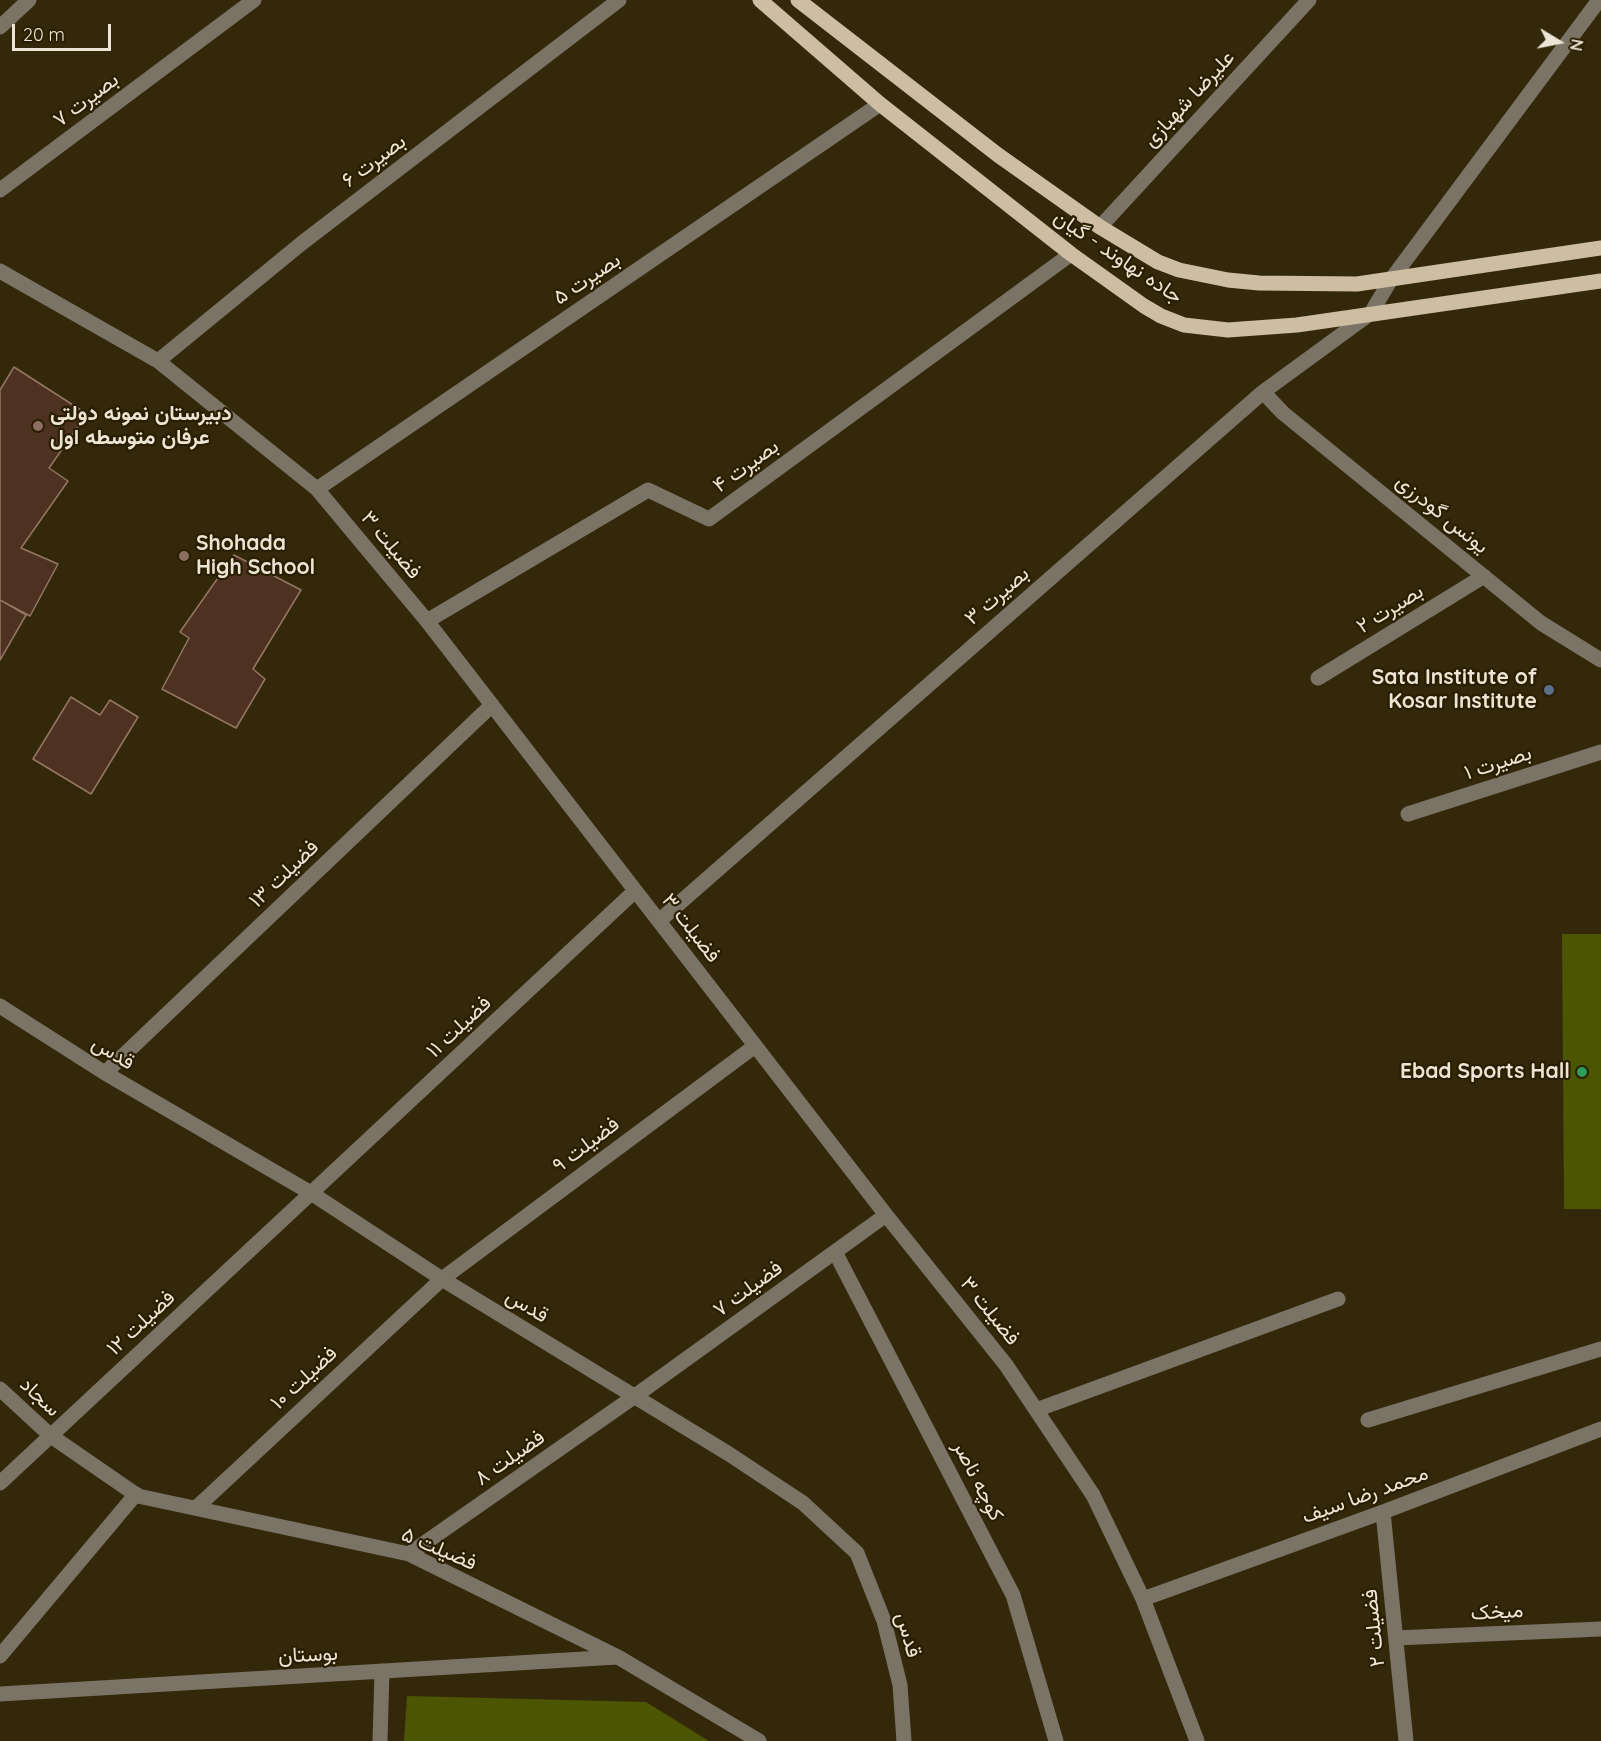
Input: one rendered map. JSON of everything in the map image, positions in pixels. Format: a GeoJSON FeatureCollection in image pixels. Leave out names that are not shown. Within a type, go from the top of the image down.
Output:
{"type":"FeatureCollection","features":[{"type":"Feature","properties":{"kind":"main road","name":"جاده نهاوند - گیان"},"geometry":{"type":"LineString","coordinates":[[760,0],[880,104],[1071,254],[1144,306],[1184,325],[1249,329],[1297,325],[1601,281]]}},
{"type":"Feature","properties":{"kind":"main road","name":"جاده نهاوند - گیان"},"geometry":{"type":"LineString","coordinates":[[798,0],[998,155],[1100,227],[1158,262],[1199,275],[1259,284],[1357,285],[1601,248]]}},
{"type":"Feature","properties":{"kind":"street"},"geometry":{"type":"LineString","coordinates":[[0,27],[29,0]]}},
{"type":"Feature","properties":{"kind":"street","name":"بصیرت ۷"},"geometry":{"type":"LineString","coordinates":[[0,190],[254,0]]}},
{"type":"Feature","properties":{"kind":"street","name":"بصیرت ۶"},"geometry":{"type":"LineString","coordinates":[[158,361],[302,243],[619,0]]}},
{"type":"Feature","properties":{"kind":"street","name":"علیرضا شهبازی"},"geometry":{"type":"LineString","coordinates":[[1100,227],[1309,0]]}},
{"type":"Feature","properties":{"kind":"street"},"geometry":{"type":"LineString","coordinates":[[1371,313],[1390,281],[1599,0]]}},
{"type":"Feature","properties":{"kind":"street","name":"بصیرت ۵"},"geometry":{"type":"LineString","coordinates":[[317,489],[880,104]]}},
{"type":"Feature","properties":{"kind":"street","name":"بصیرت ۴"},"geometry":{"type":"LineString","coordinates":[[426,621],[648,490],[710,519],[1071,254]]}},
{"type":"Feature","properties":{"kind":"street","name":"فضیلت ۳"},"geometry":{"type":"LineString","coordinates":[[0,271],[158,361],[317,489],[426,621],[886,1215],[1006,1365],[1093,1495],[1143,1599],[1197,1741]]}},
{"type":"Feature","properties":{"kind":"street","name":"بصیرت ۳"},"geometry":{"type":"LineString","coordinates":[[659,921],[1263,392],[1371,313]]}},
{"type":"Feature","properties":{"kind":"street","name":"یونس گودرزی"},"geometry":{"type":"LineString","coordinates":[[1263,392],[1283,412],[1541,623],[1601,660]]}},
{"type":"Feature","properties":{"kind":"street","name":"بصیرت ۲"},"geometry":{"type":"LineString","coordinates":[[1318,678],[1484,576]]}},
{"type":"Feature","properties":{"kind":"street","name":"فضیلت ۱۳"},"geometry":{"type":"LineString","coordinates":[[105,1073],[492,705]]}},
{"type":"Feature","properties":{"kind":"street","name":"بصیرت ۱"},"geometry":{"type":"LineString","coordinates":[[1408,814],[1601,752]]}},
{"type":"Feature","properties":{"kind":"street","name":"فضیلت ۱۱"},"geometry":{"type":"LineString","coordinates":[[311,1193],[635,891]]}},
{"type":"Feature","properties":{"kind":"street","name":"قدس"},"geometry":{"type":"LineString","coordinates":[[0,1006],[105,1073],[311,1193],[442,1279],[729,1454],[802,1503],[857,1553],[884,1621],[900,1685],[904,1741]]}},
{"type":"Feature","properties":{"kind":"street","name":"فضیلت ۹"},"geometry":{"type":"LineString","coordinates":[[442,1279],[755,1046]]}},
{"type":"Feature","properties":{"kind":"street","name":"فضیلت ۱۲"},"geometry":{"type":"LineString","coordinates":[[0,1483],[311,1193]]}},
{"type":"Feature","properties":{"kind":"street","name":"فضیلت ۷"},"geometry":{"type":"LineString","coordinates":[[635,1396],[886,1215]]}},
{"type":"Feature","properties":{"kind":"street","name":"کوچه ناصر"},"geometry":{"type":"LineString","coordinates":[[834,1252],[1013,1595],[1056,1741]]}},
{"type":"Feature","properties":{"kind":"street","name":"فضیلت ۱۰"},"geometry":{"type":"LineString","coordinates":[[195,1508],[442,1279]]}},
{"type":"Feature","properties":{"kind":"street"},"geometry":{"type":"LineString","coordinates":[[1036,1410],[1338,1299]]}},
{"type":"Feature","properties":{"kind":"street"},"geometry":{"type":"LineString","coordinates":[[1368,1420],[1601,1348]]}},
{"type":"Feature","properties":{"kind":"street","name":"سجاد"},"geometry":{"type":"LineString","coordinates":[[0,1389],[51,1436]]}},
{"type":"Feature","properties":{"kind":"street","name":"فضیلت ۸"},"geometry":{"type":"LineString","coordinates":[[409,1554],[635,1396]]}},
{"type":"Feature","properties":{"kind":"street","name":"محمد رضا سیف"},"geometry":{"type":"LineString","coordinates":[[1143,1599],[1383,1512],[1601,1429]]}},
{"type":"Feature","properties":{"kind":"street","name":"فضیلت ۵"},"geometry":{"type":"LineString","coordinates":[[51,1436],[136,1494],[409,1554],[618,1657],[759,1741]]}},
{"type":"Feature","properties":{"kind":"street"},"geometry":{"type":"LineString","coordinates":[[0,1656],[136,1494]]}},
{"type":"Feature","properties":{"kind":"street","name":"فضیلت ۲"},"geometry":{"type":"LineString","coordinates":[[1383,1512],[1407,1741]]}},
{"type":"Feature","properties":{"kind":"street","name":"میخک"},"geometry":{"type":"LineString","coordinates":[[1396,1638],[1601,1629]]}},
{"type":"Feature","properties":{"kind":"street","name":"بوستان"},"geometry":{"type":"LineString","coordinates":[[0,1694],[618,1657]]}},
{"type":"Feature","properties":{"kind":"street"},"geometry":{"type":"LineString","coordinates":[[381,1741],[382,1671]]}},
{"type":"Feature","properties":{"kind":"green space","name":"Ebad Sports Hall"},"geometry":{"type":"Polygon","coordinates":[[[1562,934],[1601,934],[1601,1209],[1564,1209],[1562,934]]]}},
{"type":"Feature","properties":{"kind":"green space"},"geometry":{"type":"Polygon","coordinates":[[[407,1696],[646,1702],[709,1741],[404,1741],[407,1696]]]}},
{"type":"Feature","properties":{"kind":"building","name":"دبیرستان نمونه دولتی عرفان متوسطه اول"},"geometry":{"type":"Polygon","coordinates":[[[14,367],[87,414],[49,468],[68,481],[21,548],[58,564],[30,616],[0,600],[0,390],[14,367]]]}},
{"type":"Feature","properties":{"kind":"building"},"geometry":{"type":"Polygon","coordinates":[[[234,555],[301,590],[253,669],[265,679],[236,728],[162,689],[189,638],[180,632],[234,555]]]}},
{"type":"Feature","properties":{"kind":"building"},"geometry":{"type":"Polygon","coordinates":[[[0,600],[26,615],[0,660],[0,600]]]}},
{"type":"Feature","properties":{"kind":"building"},"geometry":{"type":"Polygon","coordinates":[[[71,697],[100,715],[110,700],[138,717],[91,794],[33,759],[71,697]]]}},
{"type":"Feature","properties":{"kind":"place","name":"دبیرستان نمونه دولتی عرفان متوسطه اول"},"geometry":{"type":"Point","coordinates":[38,426]}},
{"type":"Feature","properties":{"kind":"place","name":"Shohada High School"},"geometry":{"type":"Point","coordinates":[184,556]}},
{"type":"Feature","properties":{"kind":"place","name":"Sata Institute of Kosar Institute"},"geometry":{"type":"Point","coordinates":[1549,690]}},
{"type":"Feature","properties":{"kind":"place","name":"Ebad Sports Hall"},"geometry":{"type":"Point","coordinates":[1582,1072]}}]}
